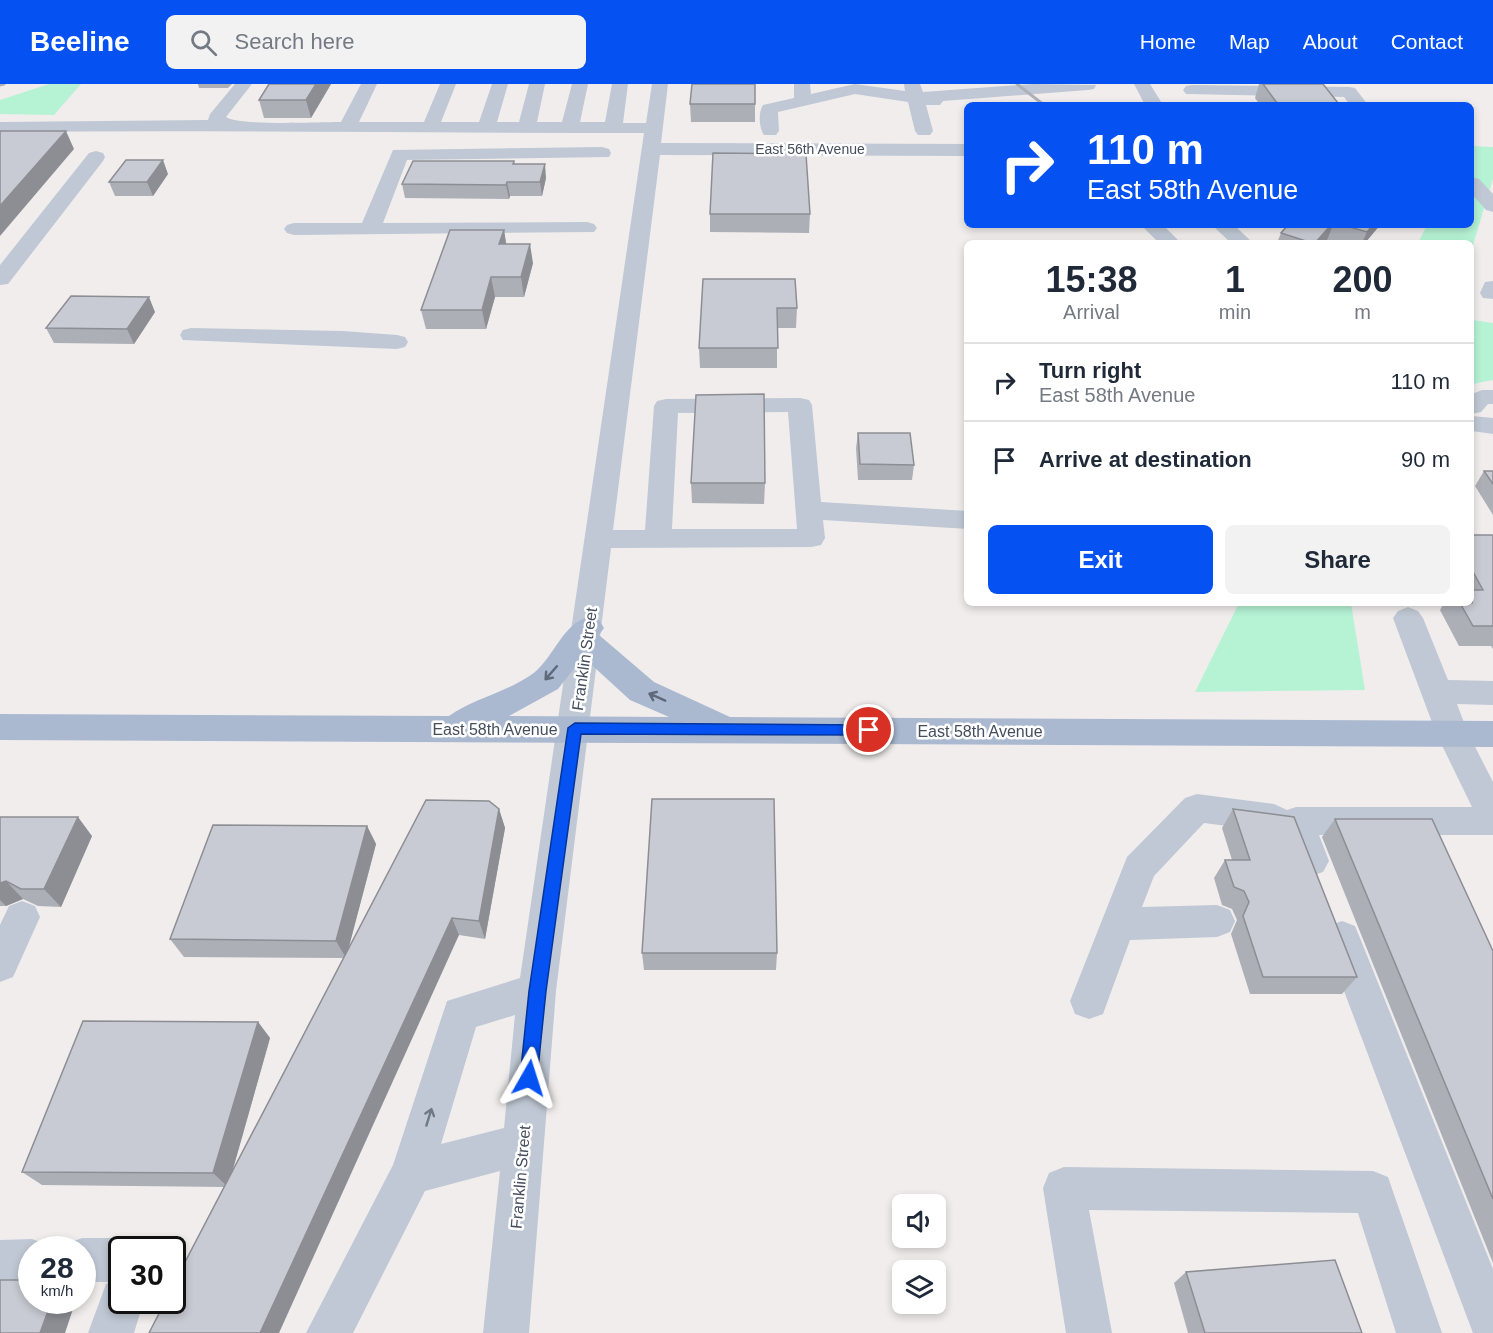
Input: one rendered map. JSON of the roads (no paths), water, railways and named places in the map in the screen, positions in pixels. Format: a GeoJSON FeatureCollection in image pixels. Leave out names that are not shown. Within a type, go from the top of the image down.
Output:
{"type":"FeatureCollection","features":[{"type":"Feature","properties":{"kind":"main road"},"geometry":{"type":"LineString","coordinates":[[450,729],[518,698],[547,680],[587,634],[642,691],[730,729]]}},
{"type":"Feature","properties":{"kind":"main road","name":"East 58th Avenue"},"geometry":{"type":"LineString","coordinates":[[0,727],[1493,734]]}},
{"type":"Feature","properties":{"kind":"street"},"geometry":{"type":"LineString","coordinates":[[224,125],[216,118],[244,84]]}},
{"type":"Feature","properties":{"kind":"street"},"geometry":{"type":"LineString","coordinates":[[347,128],[369,84]]}},
{"type":"Feature","properties":{"kind":"street"},"geometry":{"type":"LineString","coordinates":[[430,128],[448,84]]}},
{"type":"Feature","properties":{"kind":"street"},"geometry":{"type":"LineString","coordinates":[[486,128],[500,84]]}},
{"type":"Feature","properties":{"kind":"street"},"geometry":{"type":"LineString","coordinates":[[526,128],[537,84]]}},
{"type":"Feature","properties":{"kind":"street"},"geometry":{"type":"LineString","coordinates":[[570,128],[580,84]]}},
{"type":"Feature","properties":{"kind":"street"},"geometry":{"type":"LineString","coordinates":[[613,128],[620,84]]}},
{"type":"Feature","properties":{"kind":"street","name":"Franklin Street"},"geometry":{"type":"LineString","coordinates":[[506,1333],[537,991],[659,135],[660,84]]}},
{"type":"Feature","properties":{"kind":"street"},"geometry":{"type":"LineString","coordinates":[[1142,84],[1152,102]]}},
{"type":"Feature","properties":{"kind":"street"},"geometry":{"type":"LineString","coordinates":[[747,131],[776,131],[769,109],[802,93],[864,87],[913,91],[1091,89]]}},
{"type":"Feature","properties":{"kind":"street"},"geometry":{"type":"LineString","coordinates":[[1190,87],[1349,92],[1357,102]]}},
{"type":"Feature","properties":{"kind":"street"},"geometry":{"type":"LineString","coordinates":[[1190,87],[1199,102]]}},
{"type":"Feature","properties":{"kind":"street"},"geometry":{"type":"LineString","coordinates":[[1236,90],[1246,102]]}},
{"type":"Feature","properties":{"kind":"street"},"geometry":{"type":"LineString","coordinates":[[913,91],[964,105]]}},
{"type":"Feature","properties":{"kind":"street"},"geometry":{"type":"LineString","coordinates":[[913,91],[924,131]]}},
{"type":"Feature","properties":{"kind":"street","name":"East 56th Avenue"},"geometry":{"type":"LineString","coordinates":[[0,127],[224,125],[246,128],[613,128],[659,135],[964,150]]}},
{"type":"Feature","properties":{"kind":"street"},"geometry":{"type":"LineString","coordinates":[[900,131],[946,131]]}},
{"type":"Feature","properties":{"kind":"street"},"geometry":{"type":"LineString","coordinates":[[370,229],[400,154],[602,153]]}},
{"type":"Feature","properties":{"kind":"street"},"geometry":{"type":"LineString","coordinates":[[0,279],[96,157]]}},
{"type":"Feature","properties":{"kind":"street"},"geometry":{"type":"LineString","coordinates":[[1474,185],[1493,206]]}},
{"type":"Feature","properties":{"kind":"street"},"geometry":{"type":"LineString","coordinates":[[294,229],[587,228]]}},
{"type":"Feature","properties":{"kind":"street"},"geometry":{"type":"LineString","coordinates":[[1154,228],[1168,240]]}},
{"type":"Feature","properties":{"kind":"street"},"geometry":{"type":"LineString","coordinates":[[1226,228],[1240,240]]}},
{"type":"Feature","properties":{"kind":"street"},"geometry":{"type":"LineString","coordinates":[[1242,240],[1252,228]]}},
{"type":"Feature","properties":{"kind":"street"},"geometry":{"type":"LineString","coordinates":[[191,335],[343,338],[396,342]]}},
{"type":"Feature","properties":{"kind":"street"},"geometry":{"type":"LineString","coordinates":[[1474,405],[1482,397],[1493,397]]}},
{"type":"Feature","properties":{"kind":"street"},"geometry":{"type":"LineString","coordinates":[[600,539],[658,539],[811,538],[800,405],[666,406],[658,539]]}},
{"type":"Feature","properties":{"kind":"street"},"geometry":{"type":"LineString","coordinates":[[1474,424],[1493,426]]}},
{"type":"Feature","properties":{"kind":"street"},"geometry":{"type":"LineString","coordinates":[[809,510],[964,520]]}},
{"type":"Feature","properties":{"kind":"street"},"geometry":{"type":"LineString","coordinates":[[1408,618],[1452,733],[1493,815]]}},
{"type":"Feature","properties":{"kind":"street"},"geometry":{"type":"LineString","coordinates":[[1437,692],[1493,693]]}},
{"type":"Feature","properties":{"kind":"street"},"geometry":{"type":"LineString","coordinates":[[1089,1001],[1139,868],[1197,808],[1296,820],[1493,820]]}},
{"type":"Feature","properties":{"kind":"street"},"geometry":{"type":"LineString","coordinates":[[1296,820],[1493,1326]]}},
{"type":"Feature","properties":{"kind":"street"},"geometry":{"type":"LineString","coordinates":[[0,965],[22,917]]}},
{"type":"Feature","properties":{"kind":"street"},"geometry":{"type":"LineString","coordinates":[[1118,924],[1217,921]]}},
{"type":"Feature","properties":{"kind":"street"},"geometry":{"type":"LineString","coordinates":[[328,1333],[411,1173],[461,1014],[537,991]]}},
{"type":"Feature","properties":{"kind":"street"},"geometry":{"type":"LineString","coordinates":[[411,1173],[522,1144]]}},
{"type":"Feature","properties":{"kind":"street"},"geometry":{"type":"LineString","coordinates":[[1089,1333],[1064,1188],[1373,1192],[1419,1333]]}},
{"type":"Feature","properties":{"kind":"street"},"geometry":{"type":"LineString","coordinates":[[0,1262],[18,1261]]}},
{"type":"Feature","properties":{"kind":"street"},"geometry":{"type":"LineString","coordinates":[[111,1333],[117,1314]]}},
{"type":"Feature","properties":{"kind":"railway"},"geometry":{"type":"LineString","coordinates":[[0,85],[4,84]]}},
{"type":"Feature","properties":{"kind":"railway"},"geometry":{"type":"LineString","coordinates":[[1017,84],[1040,102]]}}]}
